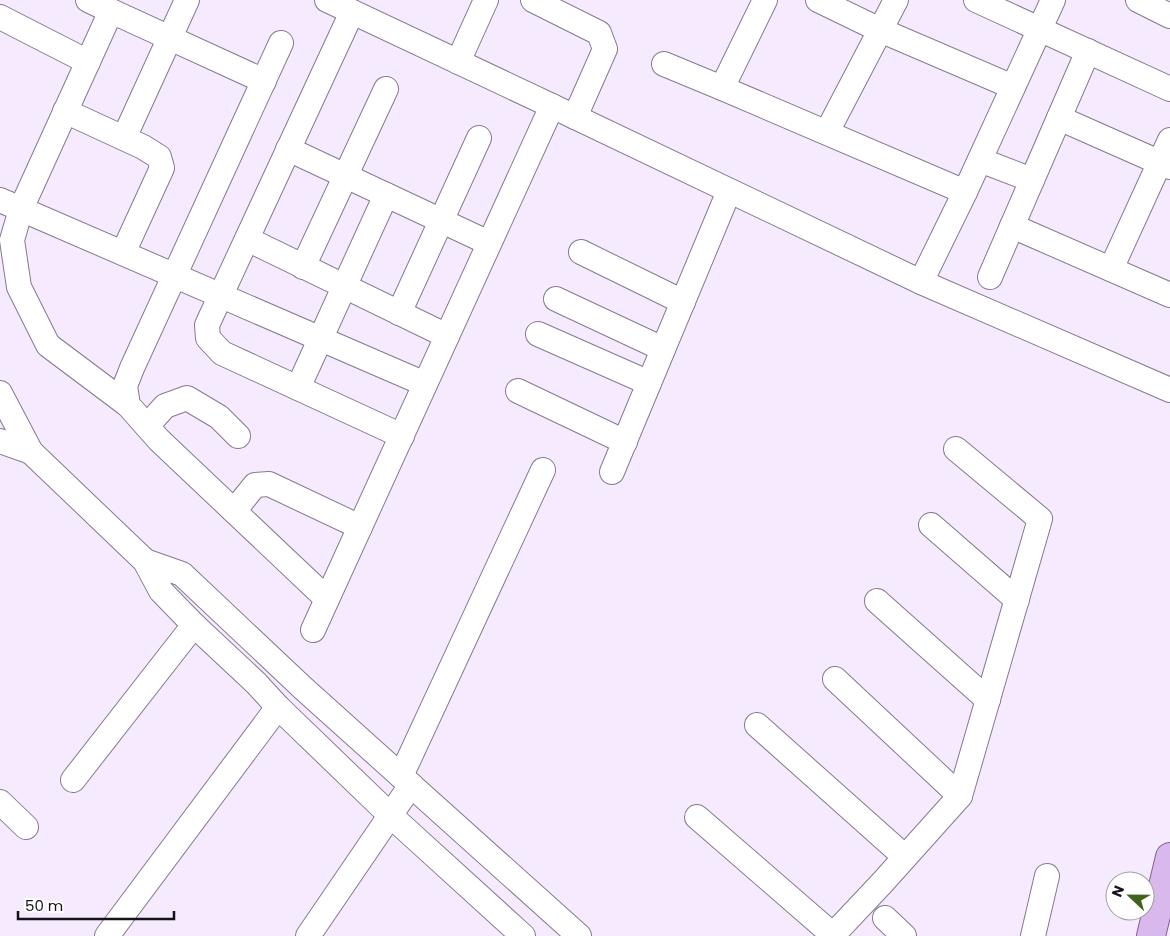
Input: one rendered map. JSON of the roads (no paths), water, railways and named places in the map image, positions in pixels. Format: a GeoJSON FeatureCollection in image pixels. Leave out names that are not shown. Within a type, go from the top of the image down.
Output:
{"type":"FeatureCollection","features":[{"type":"Feature","properties":{"kind":"main road"},"geometry":{"type":"LineString","coordinates":[[1151,936],[1170,857]]}},
{"type":"Feature","properties":{"kind":"street"},"geometry":{"type":"LineString","coordinates":[[88,0],[264,80]]}},
{"type":"Feature","properties":{"kind":"street"},"geometry":{"type":"LineString","coordinates":[[124,138],[187,0]]}},
{"type":"Feature","properties":{"kind":"street"},"geometry":{"type":"LineString","coordinates":[[327,0],[921,282],[1170,390]]}},
{"type":"Feature","properties":{"kind":"street"},"geometry":{"type":"LineString","coordinates":[[458,62],[486,0]]}},
{"type":"Feature","properties":{"kind":"street"},"geometry":{"type":"LineString","coordinates":[[533,0],[599,33],[605,49],[575,117]]}},
{"type":"Feature","properties":{"kind":"street"},"geometry":{"type":"LineString","coordinates":[[722,88],[765,0]]}},
{"type":"Feature","properties":{"kind":"street"},"geometry":{"type":"LineString","coordinates":[[818,0],[880,30],[1013,87]]}},
{"type":"Feature","properties":{"kind":"street"},"geometry":{"type":"LineString","coordinates":[[827,132],[896,0]]}},
{"type":"Feature","properties":{"kind":"street"},"geometry":{"type":"LineString","coordinates":[[976,0],[1170,89]]}},
{"type":"Feature","properties":{"kind":"street"},"geometry":{"type":"LineString","coordinates":[[921,282],[980,160],[1053,0]]}},
{"type":"Feature","properties":{"kind":"street"},"geometry":{"type":"LineString","coordinates":[[1138,0],[1170,16]]}},
{"type":"Feature","properties":{"kind":"street"},"geometry":{"type":"LineString","coordinates":[[111,11],[65,111],[10,205],[12,240],[19,287],[48,345],[128,405],[159,440],[327,600]]}},
{"type":"Feature","properties":{"kind":"street"},"geometry":{"type":"LineString","coordinates":[[352,12],[220,295],[207,325],[208,338],[222,353],[402,436]]}},
{"type":"Feature","properties":{"kind":"street"},"geometry":{"type":"LineString","coordinates":[[0,17],[88,62]]}},
{"type":"Feature","properties":{"kind":"street"},"geometry":{"type":"LineString","coordinates":[[128,405],[125,386],[132,368],[281,43]]}},
{"type":"Feature","properties":{"kind":"street"},"geometry":{"type":"LineString","coordinates":[[990,277],[1088,51]]}},
{"type":"Feature","properties":{"kind":"street"},"geometry":{"type":"LineString","coordinates":[[664,64],[965,192]]}},
{"type":"Feature","properties":{"kind":"street"},"geometry":{"type":"LineString","coordinates":[[303,267],[386,89]]}},
{"type":"Feature","properties":{"kind":"street"},"geometry":{"type":"LineString","coordinates":[[312,630],[552,106]]}},
{"type":"Feature","properties":{"kind":"street"},"geometry":{"type":"LineString","coordinates":[[65,111],[143,147],[159,157],[162,168],[122,253]]}},
{"type":"Feature","properties":{"kind":"street"},"geometry":{"type":"LineString","coordinates":[[1059,118],[1165,165]]}},
{"type":"Feature","properties":{"kind":"street"},"geometry":{"type":"LineString","coordinates":[[399,313],[479,138]]}},
{"type":"Feature","properties":{"kind":"street"},"geometry":{"type":"LineString","coordinates":[[1111,269],[1165,165],[1170,140]]}},
{"type":"Feature","properties":{"kind":"street"},"geometry":{"type":"LineString","coordinates":[[288,149],[489,243]]}},
{"type":"Feature","properties":{"kind":"street"},"geometry":{"type":"LineString","coordinates":[[980,160],[1032,180]]}},
{"type":"Feature","properties":{"kind":"street"},"geometry":{"type":"LineString","coordinates":[[612,472],[730,191]]}},
{"type":"Feature","properties":{"kind":"street"},"geometry":{"type":"LineString","coordinates":[[298,388],[386,195]]}},
{"type":"Feature","properties":{"kind":"street"},"geometry":{"type":"LineString","coordinates":[[10,205],[425,384]]}},
{"type":"Feature","properties":{"kind":"street"},"geometry":{"type":"LineString","coordinates":[[1012,226],[1170,295]]}},
{"type":"Feature","properties":{"kind":"street"},"geometry":{"type":"LineString","coordinates":[[247,239],[447,336]]}},
{"type":"Feature","properties":{"kind":"street"},"geometry":{"type":"LineString","coordinates":[[581,252],[683,302]]}},
{"type":"Feature","properties":{"kind":"street"},"geometry":{"type":"LineString","coordinates":[[556,299],[663,349]]}},
{"type":"Feature","properties":{"kind":"street"},"geometry":{"type":"LineString","coordinates":[[538,334],[649,384]]}},
{"type":"Feature","properties":{"kind":"street"},"geometry":{"type":"LineString","coordinates":[[518,391],[624,442]]}},
{"type":"Feature","properties":{"kind":"street"},"geometry":{"type":"LineString","coordinates":[[0,392],[31,452],[145,561],[161,591],[390,815],[523,936]]}},
{"type":"Feature","properties":{"kind":"street"},"geometry":{"type":"LineString","coordinates":[[146,426],[165,406],[187,398],[219,416],[238,436]]}},
{"type":"Feature","properties":{"kind":"street"},"geometry":{"type":"LineString","coordinates":[[0,441],[31,452]]}},
{"type":"Feature","properties":{"kind":"street"},"geometry":{"type":"LineString","coordinates":[[698,817],[833,936],[960,796],[1040,519],[956,449]]}},
{"type":"Feature","properties":{"kind":"street"},"geometry":{"type":"LineString","coordinates":[[308,936],[390,815],[543,470]]}},
{"type":"Feature","properties":{"kind":"street"},"geometry":{"type":"LineString","coordinates":[[234,511],[255,485],[269,484],[360,527]]}},
{"type":"Feature","properties":{"kind":"street"},"geometry":{"type":"LineString","coordinates":[[931,525],[1017,600]]}},
{"type":"Feature","properties":{"kind":"street"},"geometry":{"type":"LineString","coordinates":[[145,561],[182,574],[304,689],[579,936]]}},
{"type":"Feature","properties":{"kind":"street"},"geometry":{"type":"LineString","coordinates":[[876,601],[988,700]]}},
{"type":"Feature","properties":{"kind":"street"},"geometry":{"type":"LineString","coordinates":[[73,780],[194,625]]}},
{"type":"Feature","properties":{"kind":"street"},"geometry":{"type":"LineString","coordinates":[[835,679],[960,796]]}},
{"type":"Feature","properties":{"kind":"street"},"geometry":{"type":"LineString","coordinates":[[107,936],[278,707]]}},
{"type":"Feature","properties":{"kind":"street"},"geometry":{"type":"LineString","coordinates":[[757,725],[905,858]]}},
{"type":"Feature","properties":{"kind":"street"},"geometry":{"type":"LineString","coordinates":[[0,802],[26,826]]}},
{"type":"Feature","properties":{"kind":"street"},"geometry":{"type":"LineString","coordinates":[[1033,936],[1047,876]]}},
{"type":"Feature","properties":{"kind":"street"},"geometry":{"type":"LineString","coordinates":[[885,918],[904,936]]}}]}
